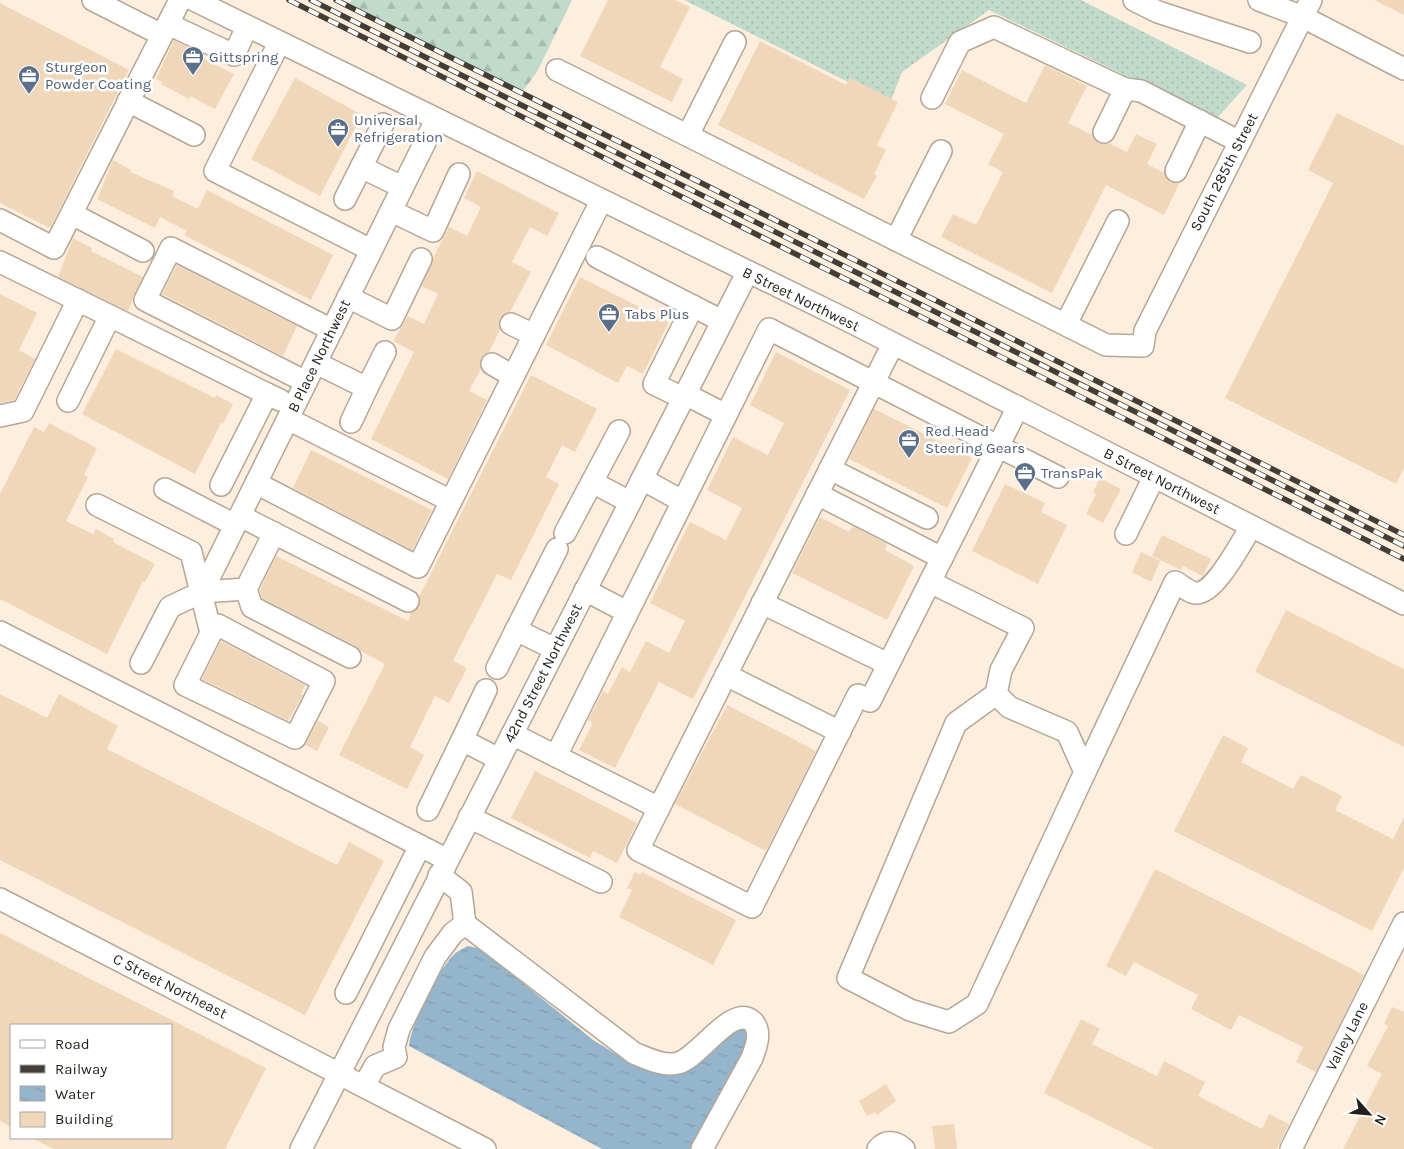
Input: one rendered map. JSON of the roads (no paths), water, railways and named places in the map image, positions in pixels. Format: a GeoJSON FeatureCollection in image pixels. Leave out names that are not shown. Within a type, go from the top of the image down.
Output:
{"type":"FeatureCollection","features":[{"type":"Feature","properties":{"kind":"street"},"geometry":{"type":"LineString","coordinates":[[93,0],[165,30],[234,55],[247,27]]}},
{"type":"Feature","properties":{"kind":"street"},"geometry":{"type":"LineString","coordinates":[[0,220],[54,248],[180,0]]}},
{"type":"Feature","properties":{"kind":"street","name":"B Street Northwest"},"geometry":{"type":"LineString","coordinates":[[194,0],[892,344],[1404,604]]}},
{"type":"Feature","properties":{"kind":"street"},"geometry":{"type":"LineString","coordinates":[[1134,0],[1158,12],[1250,42]]}},
{"type":"Feature","properties":{"kind":"street"},"geometry":{"type":"LineString","coordinates":[[1259,0],[1307,8],[1404,69]]}},
{"type":"Feature","properties":{"kind":"street","name":"South 285th Street"},"geometry":{"type":"LineString","coordinates":[[1066,324],[1106,344],[1143,346],[1145,331],[1307,8]]}},
{"type":"Feature","properties":{"kind":"street"},"geometry":{"type":"LineString","coordinates":[[932,98],[960,42],[994,27],[1125,89],[1141,91],[1240,142]]}},
{"type":"Feature","properties":{"kind":"street"},"geometry":{"type":"LineString","coordinates":[[688,136],[735,42]]}},
{"type":"Feature","properties":{"kind":"street"},"geometry":{"type":"LineString","coordinates":[[279,43],[215,171],[371,250]]}},
{"type":"Feature","properties":{"kind":"street"},"geometry":{"type":"LineString","coordinates":[[557,70],[1066,324],[1118,221]]}},
{"type":"Feature","properties":{"kind":"street"},"geometry":{"type":"LineString","coordinates":[[1104,132],[1125,89]]}},
{"type":"Feature","properties":{"kind":"street"},"geometry":{"type":"LineString","coordinates":[[128,101],[194,135]]}},
{"type":"Feature","properties":{"kind":"street","name":"B Place Northwest"},"geometry":{"type":"LineString","coordinates":[[202,592],[436,120]]}},
{"type":"Feature","properties":{"kind":"street"},"geometry":{"type":"LineString","coordinates":[[1176,171],[1200,121]]}},
{"type":"Feature","properties":{"kind":"street"},"geometry":{"type":"LineString","coordinates":[[346,199],[382,124]]}},
{"type":"Feature","properties":{"kind":"street"},"geometry":{"type":"LineString","coordinates":[[896,240],[941,151]]}},
{"type":"Feature","properties":{"kind":"street"},"geometry":{"type":"LineString","coordinates":[[361,167],[402,187]]}},
{"type":"Feature","properties":{"kind":"street"},"geometry":{"type":"LineString","coordinates":[[391,211],[433,231],[459,174]]}},
{"type":"Feature","properties":{"kind":"street"},"geometry":{"type":"LineString","coordinates":[[256,483],[418,567],[601,201]]}},
{"type":"Feature","properties":{"kind":"street"},"geometry":{"type":"LineString","coordinates":[[72,214],[143,251]]}},
{"type":"Feature","properties":{"kind":"street"},"geometry":{"type":"LineString","coordinates":[[306,382],[145,300],[170,248],[332,330]]}},
{"type":"Feature","properties":{"kind":"street"},"geometry":{"type":"LineString","coordinates":[[597,257],[722,321]]}},
{"type":"Feature","properties":{"kind":"street"},"geometry":{"type":"LineString","coordinates":[[348,297],[392,319],[421,259]]}},
{"type":"Feature","properties":{"kind":"street"},"geometry":{"type":"LineString","coordinates":[[0,262],[267,394],[290,413],[451,501]]}},
{"type":"Feature","properties":{"kind":"street","name":"42nd Street Northwest"},"geometry":{"type":"LineString","coordinates":[[301,1149],[747,273]]}},
{"type":"Feature","properties":{"kind":"street"},"geometry":{"type":"LineString","coordinates":[[0,416],[23,411],[78,300]]}},
{"type":"Feature","properties":{"kind":"street"},"geometry":{"type":"LineString","coordinates":[[693,306],[654,384],[726,415]]}},
{"type":"Feature","properties":{"kind":"street"},"geometry":{"type":"LineString","coordinates":[[68,401],[110,316]]}},
{"type":"Feature","properties":{"kind":"street"},"geometry":{"type":"LineString","coordinates":[[511,324],[534,335]]}},
{"type":"Feature","properties":{"kind":"street"},"geometry":{"type":"LineString","coordinates":[[556,756],[769,329],[1058,477]]}},
{"type":"Feature","properties":{"kind":"street"},"geometry":{"type":"LineString","coordinates":[[892,344],[638,850],[752,907],[858,695],[870,701],[1018,407]]}},
{"type":"Feature","properties":{"kind":"street"},"geometry":{"type":"LineString","coordinates":[[350,422],[385,352]]}},
{"type":"Feature","properties":{"kind":"street"},"geometry":{"type":"LineString","coordinates":[[316,362],[367,388]]}},
{"type":"Feature","properties":{"kind":"street"},"geometry":{"type":"LineString","coordinates":[[492,364],[513,376]]}},
{"type":"Feature","properties":{"kind":"street"},"geometry":{"type":"LineString","coordinates":[[221,485],[267,394]]}},
{"type":"Feature","properties":{"kind":"street"},"geometry":{"type":"LineString","coordinates":[[497,668],[619,431]]}},
{"type":"Feature","properties":{"kind":"street"},"geometry":{"type":"LineString","coordinates":[[830,469],[927,518]]}},
{"type":"Feature","properties":{"kind":"street"},"geometry":{"type":"LineString","coordinates":[[1126,534],[1154,477]]}},
{"type":"Feature","properties":{"kind":"street"},"geometry":{"type":"LineString","coordinates":[[642,480],[682,501]]}},
{"type":"Feature","properties":{"kind":"street"},"geometry":{"type":"LineString","coordinates":[[592,482],[630,502]]}},
{"type":"Feature","properties":{"kind":"street"},"geometry":{"type":"LineString","coordinates":[[165,488],[238,520],[274,533],[408,602]]}},
{"type":"Feature","properties":{"kind":"street"},"geometry":{"type":"LineString","coordinates":[[817,494],[942,558]]}},
{"type":"Feature","properties":{"kind":"street"},"geometry":{"type":"LineString","coordinates":[[98,505],[191,552],[211,633],[185,684],[294,738],[324,681],[218,625],[211,633]]}},
{"type":"Feature","properties":{"kind":"street"},"geometry":{"type":"LineString","coordinates":[[930,582],[1023,628],[1001,670],[996,694],[956,723],[848,978],[910,1010],[949,1022],[977,1004],[1175,582],[1194,593],[1203,592],[1221,575],[1251,527]]}},
{"type":"Feature","properties":{"kind":"street"},"geometry":{"type":"LineString","coordinates":[[274,533],[246,589],[252,607],[350,657]]}},
{"type":"Feature","properties":{"kind":"street"},"geometry":{"type":"LineString","coordinates":[[141,663],[170,607],[202,592],[246,589]]}},
{"type":"Feature","properties":{"kind":"street"},"geometry":{"type":"LineString","coordinates":[[585,590],[627,612]]}},
{"type":"Feature","properties":{"kind":"street"},"geometry":{"type":"LineString","coordinates":[[762,603],[888,664]]}},
{"type":"Feature","properties":{"kind":"street"},"geometry":{"type":"LineString","coordinates":[[516,630],[555,649]]}},
{"type":"Feature","properties":{"kind":"street"},"geometry":{"type":"LineString","coordinates":[[0,632],[420,846],[444,868],[461,892],[465,924],[606,1034],[634,1053],[654,1061],[678,1064],[690,1057],[737,1017],[746,1017],[754,1023],[758,1032],[757,1044],[752,1058],[702,1149]]}},
{"type":"Feature","properties":{"kind":"street"},"geometry":{"type":"LineString","coordinates":[[726,676],[840,732]]}},
{"type":"Feature","properties":{"kind":"street"},"geometry":{"type":"LineString","coordinates":[[428,810],[486,690]]}},
{"type":"Feature","properties":{"kind":"street"},"geometry":{"type":"LineString","coordinates":[[996,694],[1009,706],[1068,732],[1085,772]]}},
{"type":"Feature","properties":{"kind":"street"},"geometry":{"type":"LineString","coordinates":[[512,734],[659,808]]}},
{"type":"Feature","properties":{"kind":"street"},"geometry":{"type":"LineString","coordinates":[[462,740],[499,759]]}},
{"type":"Feature","properties":{"kind":"street"},"geometry":{"type":"LineString","coordinates":[[469,818],[601,882]]}},
{"type":"Feature","properties":{"kind":"street"},"geometry":{"type":"LineString","coordinates":[[346,994],[420,846]]}},
{"type":"Feature","properties":{"kind":"street","name":"C Street Northeast"},"geometry":{"type":"LineString","coordinates":[[0,898],[485,1149]]}},
{"type":"Feature","properties":{"kind":"street","name":"Valley Lane"},"geometry":{"type":"LineString","coordinates":[[1291,1149],[1404,923]]}},
{"type":"Feature","properties":{"kind":"street"},"geometry":{"type":"LineString","coordinates":[[364,1086],[375,1066],[396,1058],[394,1047],[399,1029],[435,957],[453,932],[465,924]]}},
{"type":"Feature","properties":{"kind":"street"},"geometry":{"type":"LineString","coordinates":[[878,1149],[886,1143],[892,1142],[904,1149]]}},
{"type":"Feature","properties":{"kind":"water"},"geometry":{"type":"Polygon","coordinates":[[[468,946],[481,949],[593,1040],[624,1059],[649,1069],[724,1037],[742,1026],[747,1031],[745,1052],[691,1149],[602,1149],[409,1046],[420,1010],[435,981],[450,958],[468,946]]]}},
{"type":"Feature","properties":{"kind":"railway"},"geometry":{"type":"LineString","coordinates":[[289,0],[1404,559]]}},
{"type":"Feature","properties":{"kind":"railway"},"geometry":{"type":"LineString","coordinates":[[311,0],[1404,546]]}},
{"type":"Feature","properties":{"kind":"railway"},"geometry":{"type":"LineString","coordinates":[[336,0],[1404,535]]}},
{"type":"Feature","properties":{"kind":"place","name":"Gittspring"},"geometry":{"type":"Point","coordinates":[193,76]}},
{"type":"Feature","properties":{"kind":"place","name":"Sturgeon Powder Coating"},"geometry":{"type":"Point","coordinates":[29,95]}},
{"type":"Feature","properties":{"kind":"place","name":"Universal Refrigeration"},"geometry":{"type":"Point","coordinates":[338,148]}},
{"type":"Feature","properties":{"kind":"place","name":"Tabs Plus"},"geometry":{"type":"Point","coordinates":[609,333]}},
{"type":"Feature","properties":{"kind":"place","name":"Red Head Steering Gears"},"geometry":{"type":"Point","coordinates":[909,459]}},
{"type":"Feature","properties":{"kind":"place","name":"TransPak"},"geometry":{"type":"Point","coordinates":[1025,492]}}]}
